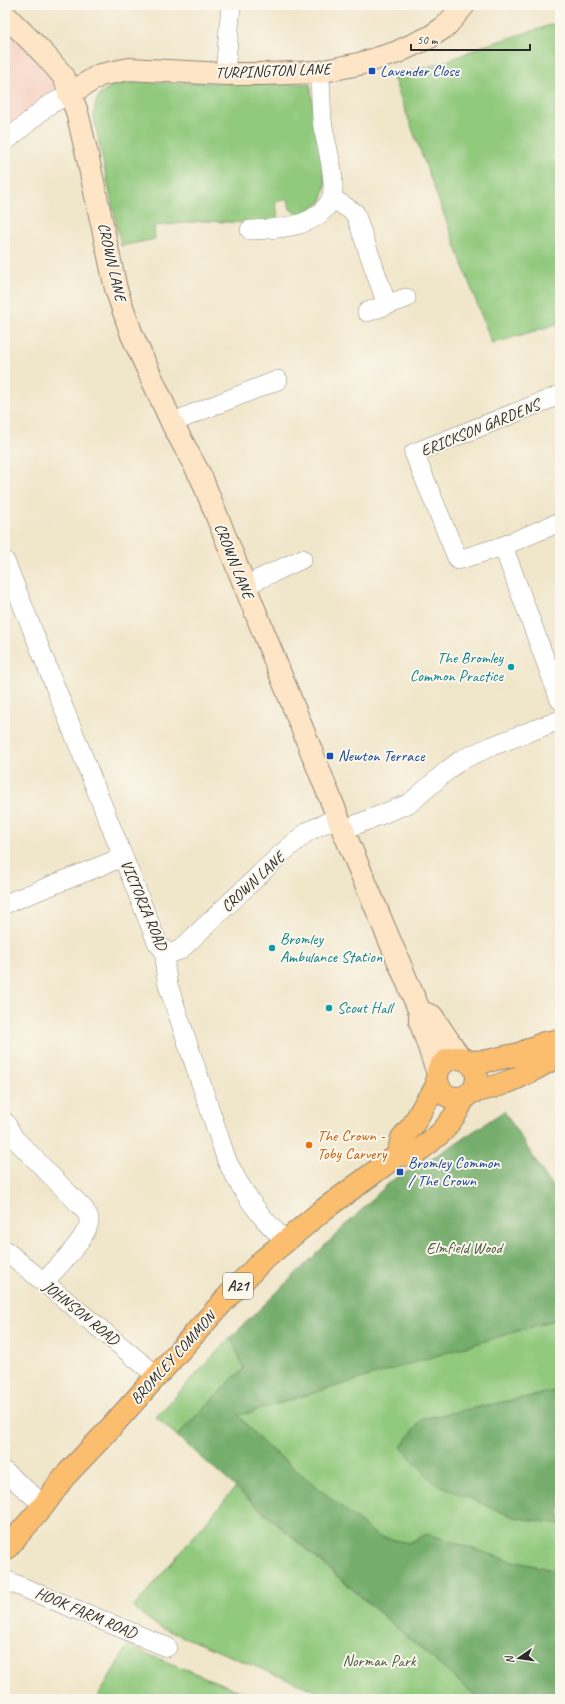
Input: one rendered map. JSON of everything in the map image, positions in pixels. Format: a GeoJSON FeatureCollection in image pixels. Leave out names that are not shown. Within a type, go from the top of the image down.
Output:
{"type":"FeatureCollection","features":[{"type":"Feature","properties":{"kind":"main road"},"geometry":{"type":"LineString","coordinates":[[398,1155],[402,1138],[413,1125],[430,1097],[437,1078],[446,1061],[451,1059],[487,1061],[519,1054],[544,1043],[560,1040],[553,1060],[496,1087],[454,1099],[447,1096],[437,1078]]}},
{"type":"Feature","properties":{"kind":"main road"},"geometry":{"type":"LineString","coordinates":[[464,1060],[473,1067],[477,1077],[476,1086],[468,1095]]}},
{"type":"Feature","properties":{"kind":"main road","name":"BROMLEY COMMON"},"geometry":{"type":"LineString","coordinates":[[5,1550],[44,1505],[64,1476],[157,1376],[231,1293],[262,1262],[323,1210],[398,1155],[415,1154],[442,1132],[468,1095]]}},
{"type":"Feature","properties":{"kind":"street"},"geometry":{"type":"LineString","coordinates":[[225,74],[231,5]]}},
{"type":"Feature","properties":{"kind":"street","name":"TURPINGTON LANE"},"geometry":{"type":"LineString","coordinates":[[69,94],[100,75],[129,68],[225,74],[319,72],[358,64],[395,53],[417,44],[446,26],[464,5]]}},
{"type":"Feature","properties":{"kind":"street","name":"CROWN LANE"},"geometry":{"type":"LineString","coordinates":[[5,14],[64,77],[69,94],[77,112],[93,177],[116,289],[132,335],[172,423],[202,479],[340,823],[307,832],[280,855],[180,950],[166,953]]}},
{"type":"Feature","properties":{"kind":"street"},"geometry":{"type":"LineString","coordinates":[[250,230],[275,229],[310,220],[322,212],[332,198],[333,177],[321,114],[319,72]]}},
{"type":"Feature","properties":{"kind":"street"},"geometry":{"type":"LineString","coordinates":[[5,142],[47,106],[69,94]]}},
{"type":"Feature","properties":{"kind":"street"},"geometry":{"type":"LineString","coordinates":[[332,198],[354,213],[388,305]]}},
{"type":"Feature","properties":{"kind":"street"},"geometry":{"type":"LineString","coordinates":[[367,312],[406,298]]}},
{"type":"Feature","properties":{"kind":"street"},"geometry":{"type":"LineString","coordinates":[[172,423],[195,412],[278,380]]}},
{"type":"Feature","properties":{"kind":"street","name":"ERICKSON GARDENS"},"geometry":{"type":"LineString","coordinates":[[502,546],[458,560],[414,453],[560,395]]}},
{"type":"Feature","properties":{"kind":"street"},"geometry":{"type":"LineString","coordinates":[[560,522],[502,546],[560,700]]}},
{"type":"Feature","properties":{"kind":"street"},"geometry":{"type":"LineString","coordinates":[[244,586],[302,560]]}},
{"type":"Feature","properties":{"kind":"street","name":"VICTORIA ROAD"},"geometry":{"type":"LineString","coordinates":[[5,561],[157,942],[166,953],[165,967],[168,985],[227,1161],[244,1193],[273,1229],[286,1241]]}},
{"type":"Feature","properties":{"kind":"street"},"geometry":{"type":"LineString","coordinates":[[437,1078],[420,1021],[420,1012],[340,823],[410,803],[461,760],[492,746],[560,720]]}},
{"type":"Feature","properties":{"kind":"street"},"geometry":{"type":"LineString","coordinates":[[5,904],[123,857]]}},
{"type":"Feature","properties":{"kind":"street"},"geometry":{"type":"LineString","coordinates":[[420,1012],[432,1016],[464,1060]]}},
{"type":"Feature","properties":{"kind":"street"},"geometry":{"type":"LineString","coordinates":[[5,1122],[14,1138],[84,1209],[89,1220],[88,1227],[82,1238],[44,1282]]}},
{"type":"Feature","properties":{"kind":"street","name":"JOHNSON ROAD"},"geometry":{"type":"LineString","coordinates":[[5,1250],[157,1376]]}},
{"type":"Feature","properties":{"kind":"street"},"geometry":{"type":"LineString","coordinates":[[5,1472],[44,1505]]}},
{"type":"Feature","properties":{"kind":"street","name":"HOOK FARM ROAD"},"geometry":{"type":"LineString","coordinates":[[5,1580],[167,1647]]}},
{"type":"Feature","properties":{"kind":"shaded area"},"geometry":{"type":"Polygon","coordinates":[[[12,33],[56,86],[5,129],[5,39],[12,33]]]}},
{"type":"Feature","properties":{"kind":"green space"},"geometry":{"type":"Polygon","coordinates":[[[560,22],[560,323],[492,344],[393,77],[453,59],[477,48],[560,22]]]}},
{"type":"Feature","properties":{"kind":"green space"},"geometry":{"type":"Polygon","coordinates":[[[127,82],[310,84],[326,184],[321,203],[299,216],[290,209],[288,199],[275,202],[277,217],[276,220],[270,224],[205,221],[154,226],[155,239],[121,246],[94,119],[94,110],[98,97],[106,89],[127,82]]]}},
{"type":"Feature","properties":{"kind":"green space","name":"Elmfield Wood"},"geometry":{"type":"Polygon","coordinates":[[[504,1111],[560,1199],[560,1318],[238,1415],[263,1443],[377,1536],[409,1543],[427,1534],[505,1559],[557,1571],[560,1574],[560,1699],[479,1699],[177,1436],[231,1380],[244,1369],[231,1337],[391,1181],[447,1149],[504,1111]]]}},
{"type":"Feature","properties":{"kind":"green space"},"geometry":{"type":"Polygon","coordinates":[[[560,1318],[560,1390],[422,1419],[513,1517],[560,1524],[560,1574],[557,1571],[505,1559],[427,1534],[409,1543],[377,1536],[263,1443],[238,1415],[248,1413],[560,1318]]]}},
{"type":"Feature","properties":{"kind":"green space"},"geometry":{"type":"Polygon","coordinates":[[[231,1337],[244,1369],[231,1380],[177,1436],[156,1417],[231,1337]]]}},
{"type":"Feature","properties":{"kind":"green space"},"geometry":{"type":"Polygon","coordinates":[[[560,1390],[560,1524],[513,1517],[434,1483],[401,1447],[422,1419],[560,1390]]]}},
{"type":"Feature","properties":{"kind":"green space","name":"Norman Park"},"geometry":{"type":"Polygon","coordinates":[[[235,1488],[479,1699],[321,1699],[323,1694],[159,1627],[133,1608],[235,1488]]]}},
{"type":"Feature","properties":{"kind":"green space"},"geometry":{"type":"Polygon","coordinates":[[[129,1644],[150,1655],[259,1699],[96,1699],[129,1644]]]}},
{"type":"Feature","properties":{"kind":"place","name":"Lavender Close"},"geometry":{"type":"Point","coordinates":[372,71]}},
{"type":"Feature","properties":{"kind":"place","name":"The Bromley Common Practice"},"geometry":{"type":"Point","coordinates":[511,667]}},
{"type":"Feature","properties":{"kind":"place","name":"Newton Terrace"},"geometry":{"type":"Point","coordinates":[330,756]}},
{"type":"Feature","properties":{"kind":"place","name":"Bromley Ambulance Station"},"geometry":{"type":"Point","coordinates":[272,948]}},
{"type":"Feature","properties":{"kind":"place","name":"Scout Hall"},"geometry":{"type":"Point","coordinates":[329,1008]}},
{"type":"Feature","properties":{"kind":"place","name":"The Crown - Toby Carvery"},"geometry":{"type":"Point","coordinates":[309,1145]}},
{"type":"Feature","properties":{"kind":"place","name":"Bromley Common / The Crown"},"geometry":{"type":"Point","coordinates":[400,1172]}}]}
